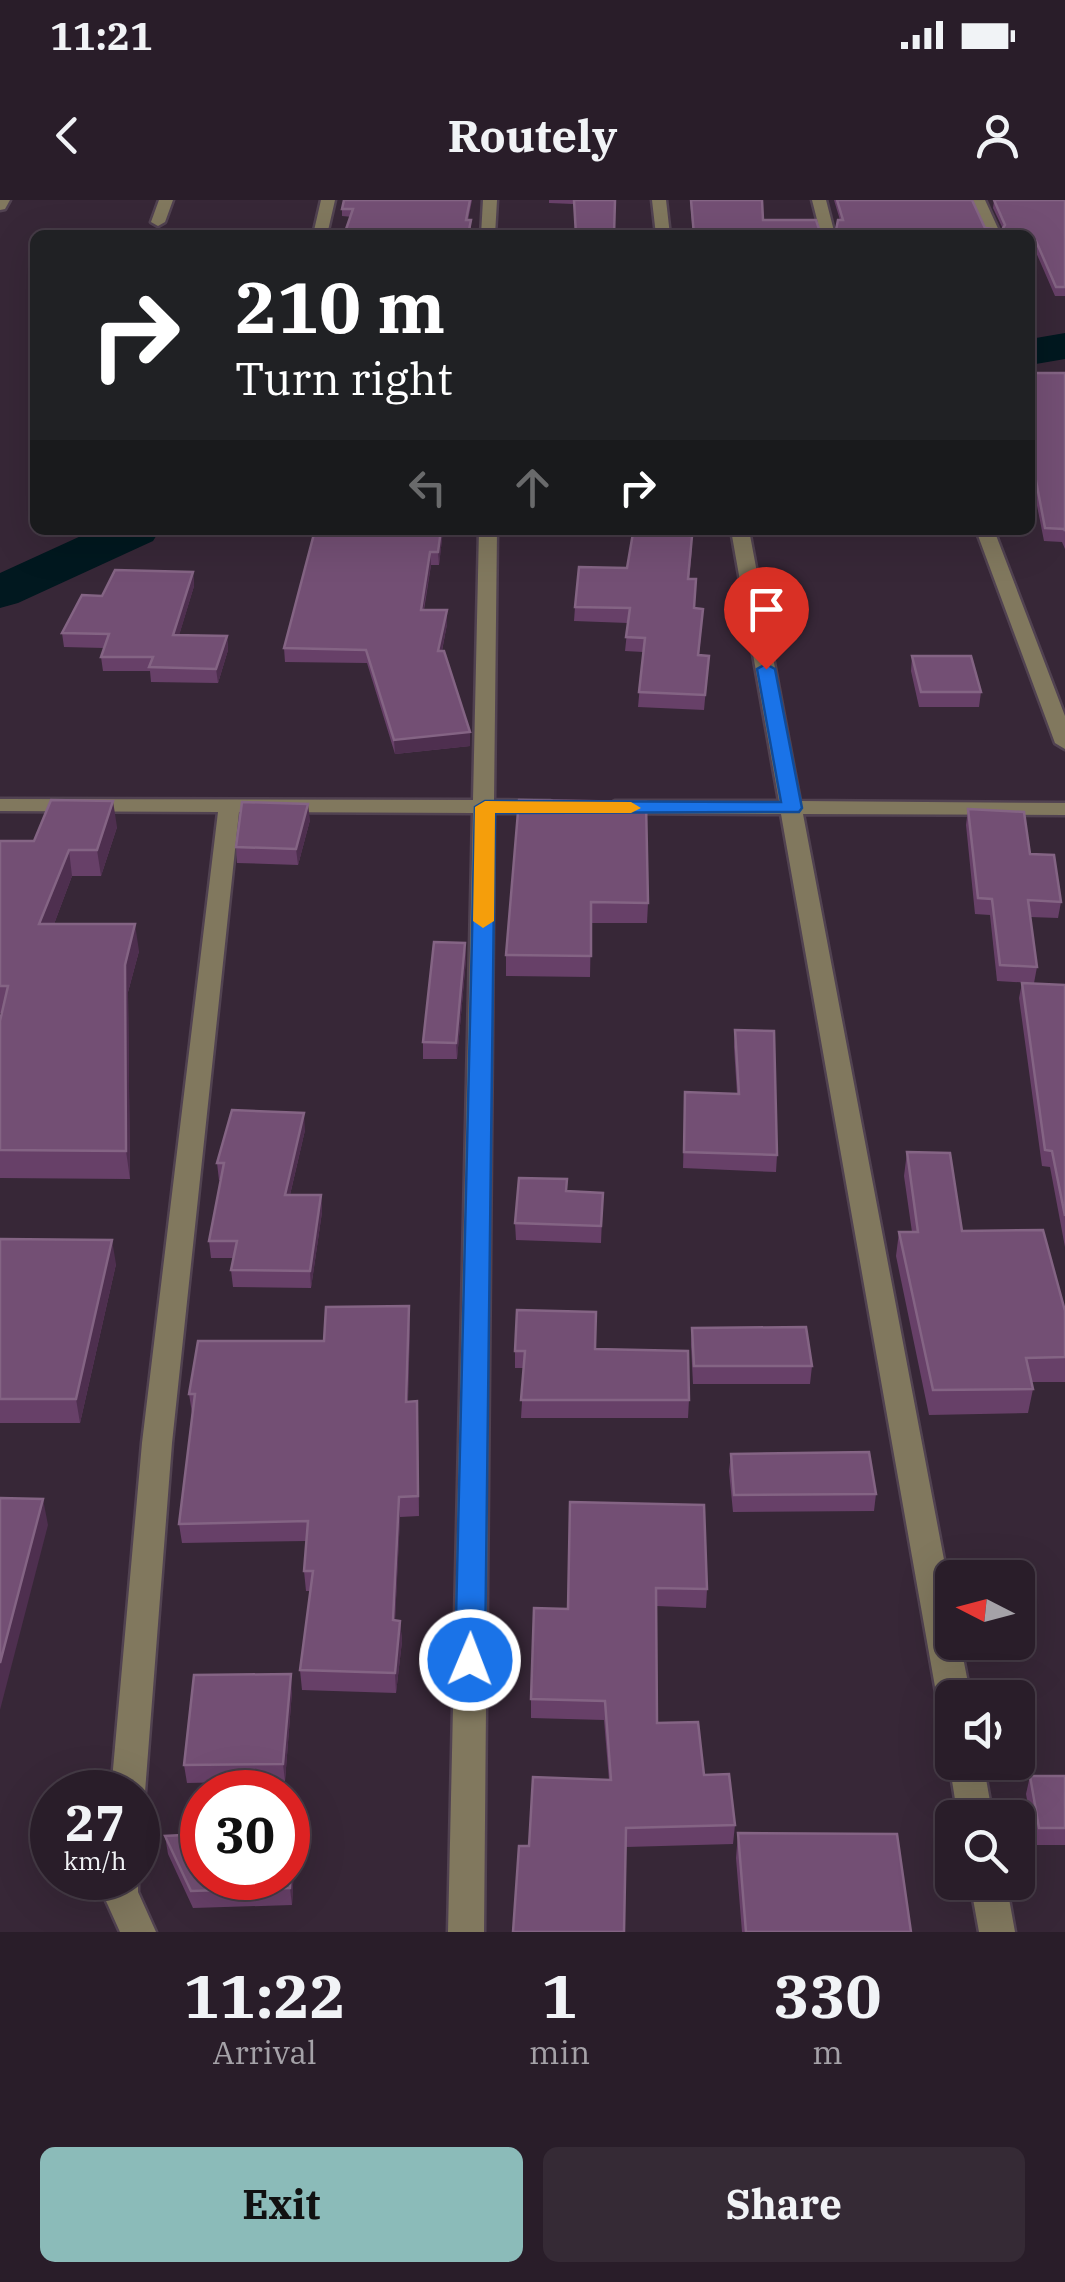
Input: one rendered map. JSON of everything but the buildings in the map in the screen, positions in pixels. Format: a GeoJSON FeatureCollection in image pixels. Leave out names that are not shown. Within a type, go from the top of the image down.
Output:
{"type":"FeatureCollection","features":[{"type":"Feature","properties":{"kind":"street"},"geometry":{"type":"LineString","coordinates":[[158,222],[166,200]]}},
{"type":"Feature","properties":{"kind":"street"},"geometry":{"type":"LineString","coordinates":[[321,230],[328,200]]}},
{"type":"Feature","properties":{"kind":"street"},"geometry":{"type":"LineString","coordinates":[[488,230],[490,200]]}},
{"type":"Feature","properties":{"kind":"street"},"geometry":{"type":"LineString","coordinates":[[659,200],[662,230]]}},
{"type":"Feature","properties":{"kind":"street"},"geometry":{"type":"LineString","coordinates":[[818,200],[827,230]]}},
{"type":"Feature","properties":{"kind":"street"},"geometry":{"type":"LineString","coordinates":[[978,200],[992,230]]}},
{"type":"Feature","properties":{"kind":"street"},"geometry":{"type":"LineString","coordinates":[[466,1932],[488,535]]}},
{"type":"Feature","properties":{"kind":"street"},"geometry":{"type":"LineString","coordinates":[[741,535],[951,1680]]}},
{"type":"Feature","properties":{"kind":"street"},"geometry":{"type":"LineString","coordinates":[[986,535],[1065,743]]}},
{"type":"Feature","properties":{"kind":"street"},"geometry":{"type":"LineString","coordinates":[[0,805],[1065,809]]}},
{"type":"Feature","properties":{"kind":"street"},"geometry":{"type":"LineString","coordinates":[[130,1770],[157,1444],[229,806]]}},
{"type":"Feature","properties":{"kind":"street"},"geometry":{"type":"LineString","coordinates":[[124,1900],[138,1932]]}},
{"type":"Feature","properties":{"kind":"street"},"geometry":{"type":"LineString","coordinates":[[991,1900],[997,1932]]}},
{"type":"Feature","properties":{"kind":"waterway"},"geometry":{"type":"LineString","coordinates":[[1035,351],[1065,346]]}},
{"type":"Feature","properties":{"kind":"waterway"},"geometry":{"type":"LineString","coordinates":[[0,592],[124,535]]}},
{"type":"Feature","properties":{"kind":"slow traffic"},"geometry":{"type":"LineString","coordinates":[[483,921],[485,807],[631,808]]}},
{"type":"Feature","properties":{"kind":"route"},"geometry":{"type":"LineString","coordinates":[[470,1660],[485,807],[792,808],[766,669]]}}]}
